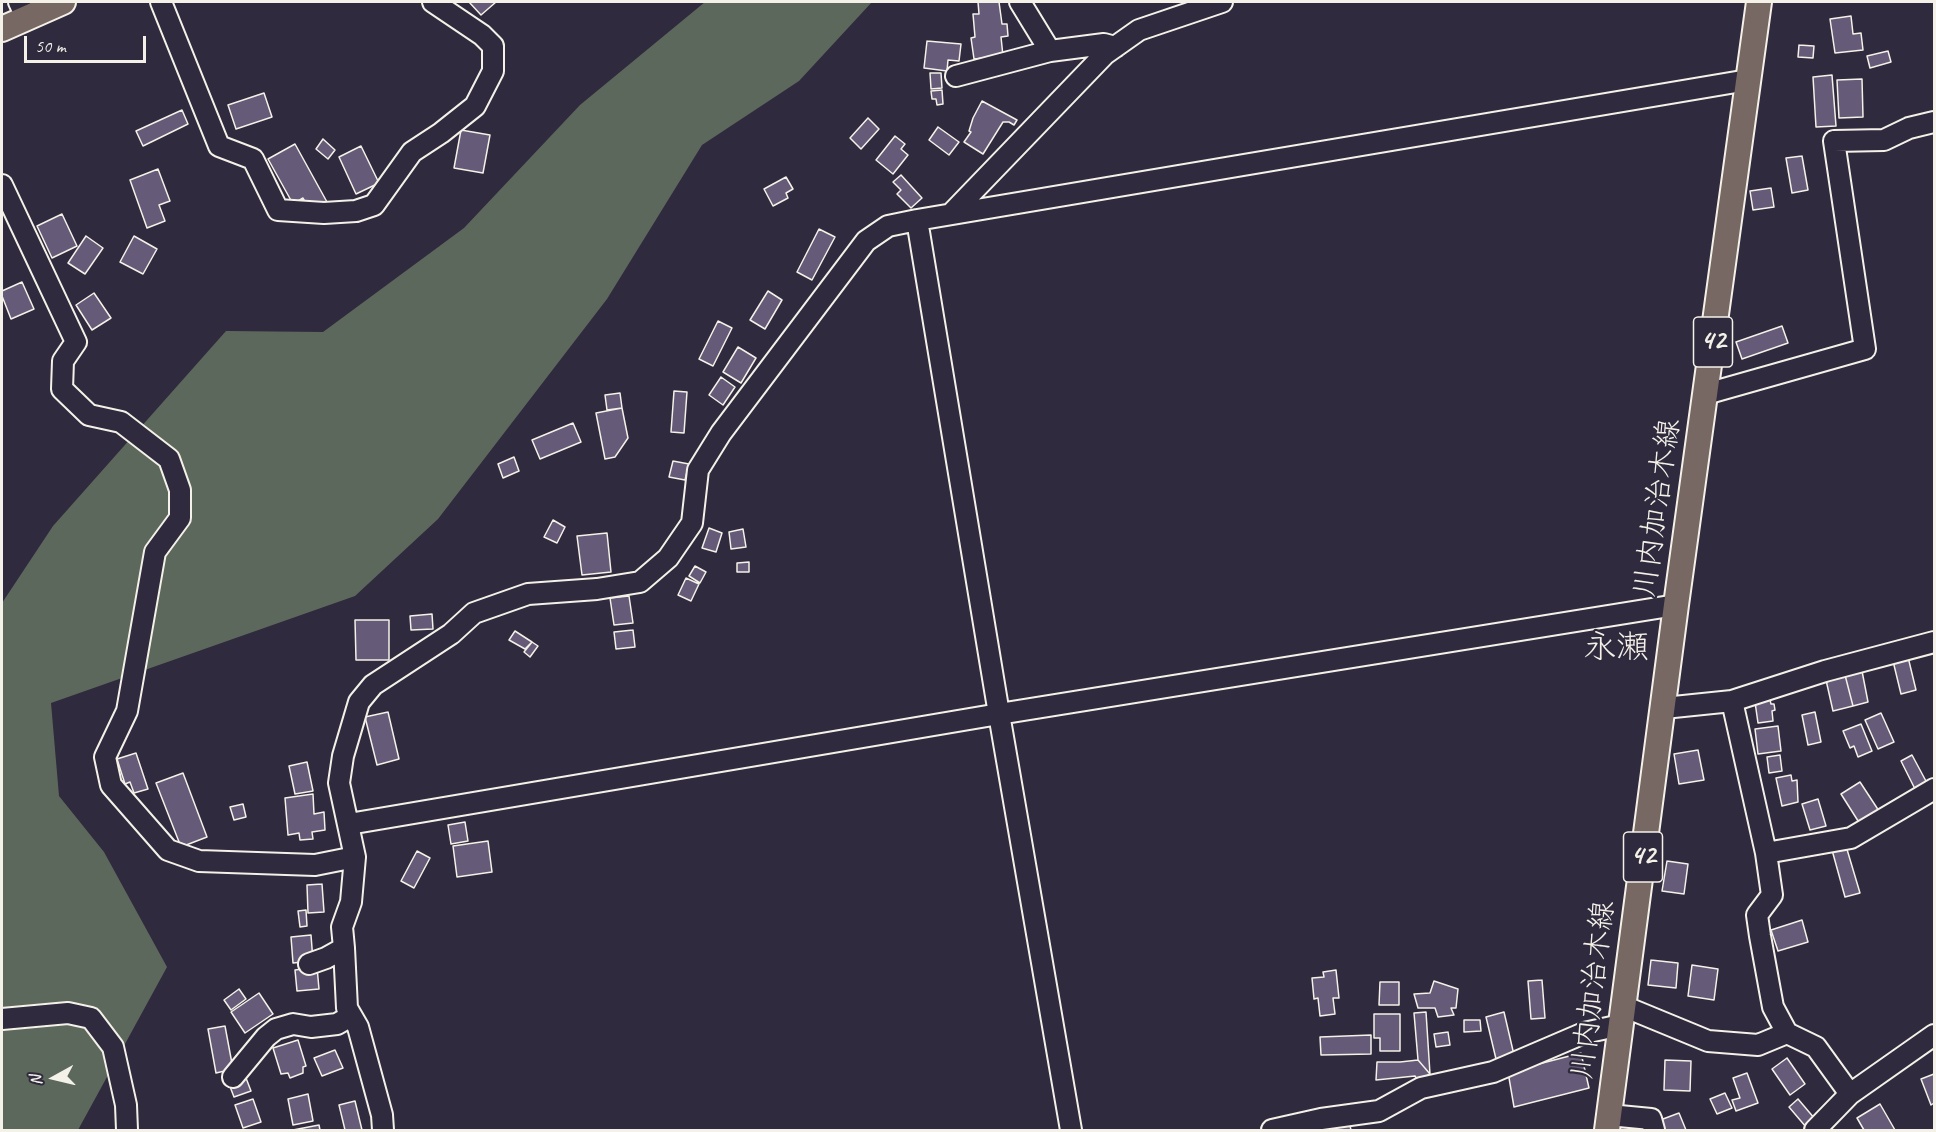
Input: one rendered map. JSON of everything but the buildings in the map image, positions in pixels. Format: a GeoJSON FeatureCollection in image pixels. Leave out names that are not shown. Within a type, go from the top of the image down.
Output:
{"type":"FeatureCollection","features":[{"type":"Feature","properties":{"kind":"main road"},"geometry":{"type":"LineString","coordinates":[[2,29],[22,9],[63,2]]}},
{"type":"Feature","properties":{"kind":"main road","name":"川内加治木線"},"geometry":{"type":"LineString","coordinates":[[1608,1123],[1759,2]]}},
{"type":"Feature","properties":{"kind":"street"},"geometry":{"type":"LineString","coordinates":[[162,2],[219,146],[253,159],[278,210],[324,213],[356,211],[374,205],[412,152],[476,106],[493,71],[493,46],[482,35],[433,2]]}},
{"type":"Feature","properties":{"kind":"street"},"geometry":{"type":"LineString","coordinates":[[1020,2],[1050,51]]}},
{"type":"Feature","properties":{"kind":"street"},"geometry":{"type":"LineString","coordinates":[[951,214],[1105,54],[1139,30],[1222,2]]}},
{"type":"Feature","properties":{"kind":"street"},"geometry":{"type":"LineString","coordinates":[[956,76],[1050,51],[1104,44],[1115,47]]}},
{"type":"Feature","properties":{"kind":"street"},"geometry":{"type":"LineString","coordinates":[[383,1131],[382,1115],[358,1027],[347,1008],[342,927],[351,902],[355,856],[339,783],[343,756],[359,702],[373,685],[451,634],[474,613],[528,594],[597,589],[640,582],[668,558],[692,523],[698,470],[721,433],[866,241],[888,226],[917,220],[1748,80]]}},
{"type":"Feature","properties":{"kind":"street"},"geometry":{"type":"LineString","coordinates":[[1706,394],[1865,349],[1834,141],[1884,140],[1910,128],[1935,122]]}},
{"type":"Feature","properties":{"kind":"street"},"geometry":{"type":"LineString","coordinates":[[2,185],[10,220],[76,342],[63,361],[62,389],[88,415],[122,422],[170,459],[180,490],[180,518],[155,552],[127,711],[105,757],[111,786],[168,850],[199,861],[315,865],[355,856]]}},
{"type":"Feature","properties":{"kind":"street"},"geometry":{"type":"LineString","coordinates":[[917,220],[1071,1131]]}},
{"type":"Feature","properties":{"kind":"street"},"geometry":{"type":"LineString","coordinates":[[349,824],[999,714],[1676,605]]}},
{"type":"Feature","properties":{"kind":"street"},"geometry":{"type":"LineString","coordinates":[[1664,708],[1732,701],[1825,671],[1935,642]]}},
{"type":"Feature","properties":{"kind":"street"},"geometry":{"type":"LineString","coordinates":[[1732,701],[1766,853],[1772,895],[1757,915],[1773,1006],[1787,1033],[1816,1047],[1850,1094]]}},
{"type":"Feature","properties":{"kind":"street"},"geometry":{"type":"LineString","coordinates":[[1766,853],[1851,838],[1935,789]]}},
{"type":"Feature","properties":{"kind":"street"},"geometry":{"type":"LineString","coordinates":[[309,964],[344,948]]}},
{"type":"Feature","properties":{"kind":"street"},"geometry":{"type":"LineString","coordinates":[[2,1018],[68,1013],[91,1018],[112,1047],[126,1105],[127,1131]]}},
{"type":"Feature","properties":{"kind":"street"},"geometry":{"type":"LineString","coordinates":[[233,1077],[266,1037],[276,1029],[293,1023],[311,1027],[337,1024],[351,1016]]}},
{"type":"Feature","properties":{"kind":"street"},"geometry":{"type":"LineString","coordinates":[[1272,1131],[1321,1119],[1379,1111],[1421,1088],[1493,1072],[1622,1016],[1708,1041],[1758,1045],[1787,1033]]}},
{"type":"Feature","properties":{"kind":"street"},"geometry":{"type":"LineString","coordinates":[[1815,1131],[1850,1094],[1935,1035]]}},
{"type":"Feature","properties":{"kind":"street"},"geometry":{"type":"LineString","coordinates":[[1608,1123],[1651,1119],[1654,1131]]}},
{"type":"Feature","properties":{"kind":"green space"},"geometry":{"type":"Polygon","coordinates":[[[705,2],[872,2],[799,81],[702,145],[607,299],[438,519],[355,596],[51,703],[59,796],[104,852],[167,967],[78,1130],[2,1130],[2,603],[53,526],[226,331],[323,332],[464,228],[580,105],[705,2]]]}},
{"type":"Feature","properties":{"kind":"district","name":"永瀬"},"geometry":{"type":"Point","coordinates":[1616,648]}}]}
